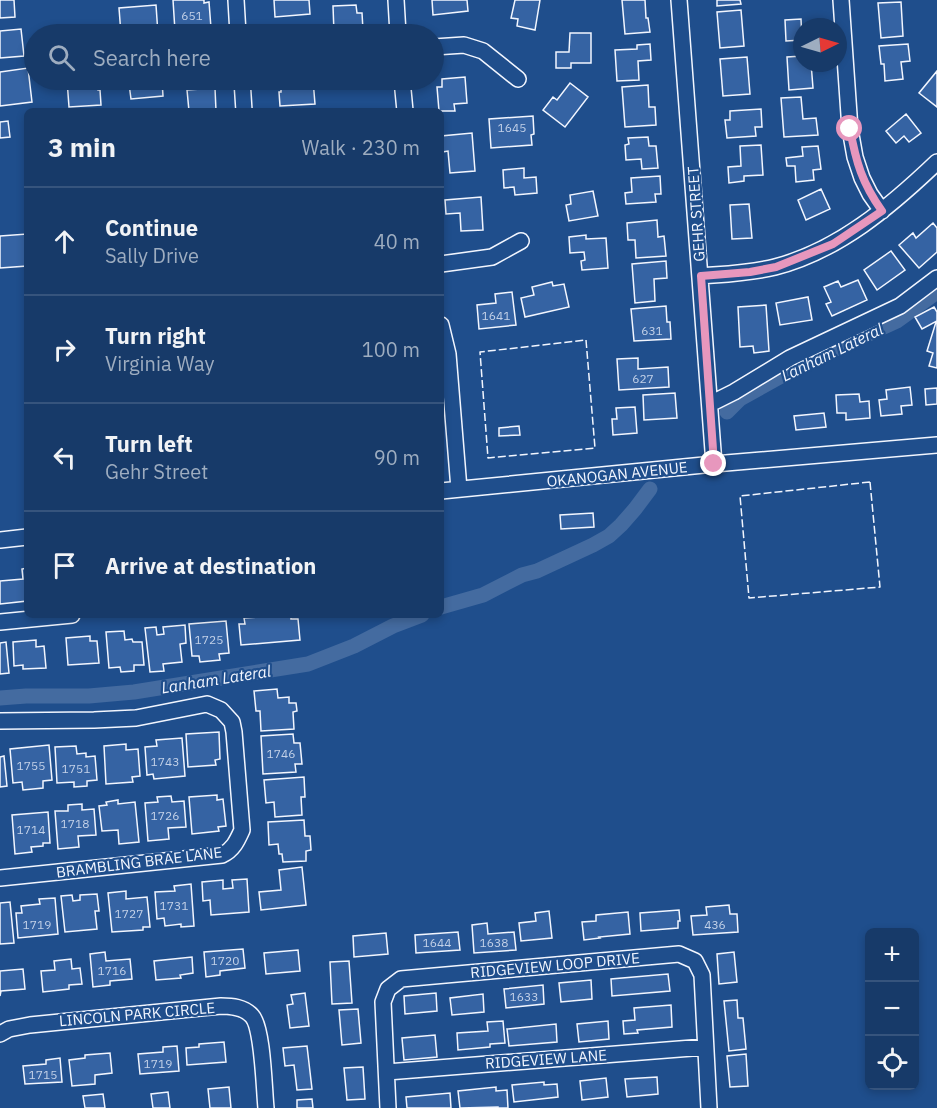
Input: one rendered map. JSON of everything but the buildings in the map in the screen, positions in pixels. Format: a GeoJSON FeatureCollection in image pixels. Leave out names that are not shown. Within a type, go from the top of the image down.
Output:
{"type":"FeatureCollection","features":[{"type":"Feature","properties":{"kind":"street"},"geometry":{"type":"LineString","coordinates":[[236,0],[237,24]]}},
{"type":"Feature","properties":{"kind":"street"},"geometry":{"type":"LineString","coordinates":[[396,0],[397,24]]}},
{"type":"Feature","properties":{"kind":"street","name":"GEHR STREET"},"geometry":{"type":"LineString","coordinates":[[679,0],[714,464]]}},
{"type":"Feature","properties":{"kind":"street"},"geometry":{"type":"LineString","coordinates":[[841,0],[850,129],[855,156],[862,178],[882,211]]}},
{"type":"Feature","properties":{"kind":"street"},"geometry":{"type":"LineString","coordinates":[[444,46],[464,45],[483,51],[518,79]]}},
{"type":"Feature","properties":{"kind":"street"},"geometry":{"type":"LineString","coordinates":[[243,90],[244,108]]}},
{"type":"Feature","properties":{"kind":"street"},"geometry":{"type":"LineString","coordinates":[[403,90],[405,108]]}},
{"type":"Feature","properties":{"kind":"street"},"geometry":{"type":"LineString","coordinates":[[701,276],[750,272],[776,267],[833,244],[882,211],[937,162]]}},
{"type":"Feature","properties":{"kind":"street"},"geometry":{"type":"LineString","coordinates":[[444,264],[492,257],[521,240]]}},
{"type":"Feature","properties":{"kind":"street"},"geometry":{"type":"LineString","coordinates":[[710,404],[790,358],[900,306],[937,278]]}},
{"type":"Feature","properties":{"kind":"street"},"geometry":{"type":"LineString","coordinates":[[444,337],[448,354],[459,489]]}},
{"type":"Feature","properties":{"kind":"street","name":"OKANOGAN AVENUE"},"geometry":{"type":"LineString","coordinates":[[444,491],[937,445]]}},
{"type":"Feature","properties":{"kind":"street"},"geometry":{"type":"LineString","coordinates":[[0,540],[24,537]]}},
{"type":"Feature","properties":{"kind":"street"},"geometry":{"type":"LineString","coordinates":[[0,622],[41,618]]}},
{"type":"Feature","properties":{"kind":"street","name":"BRAMBLING BRAE LANE"},"geometry":{"type":"LineString","coordinates":[[0,721],[136,718],[207,704],[221,710],[232,722],[234,732],[242,830],[229,852],[222,855],[0,878]]}},
{"type":"Feature","properties":{"kind":"street","name":"RIDGEVIEW LOOP DRIVE"},"geometry":{"type":"LineString","coordinates":[[388,1108],[383,1002],[388,989],[401,979],[679,954],[695,961],[702,975],[709,1108]]}},
{"type":"Feature","properties":{"kind":"street","name":"LINCOLN PARK CIRCLE"},"geometry":{"type":"LineString","coordinates":[[0,1034],[9,1029],[30,1025],[221,1006],[240,1008],[254,1017],[258,1027],[266,1108]]}},
{"type":"Feature","properties":{"kind":"street","name":"RIDGEVIEW LANE"},"geometry":{"type":"LineString","coordinates":[[387,1072],[705,1047]]}},
{"type":"Feature","properties":{"kind":"waterway","name":"Lanham Lateral"},"geometry":{"type":"LineString","coordinates":[[727,412],[740,399],[803,364],[897,321],[937,292]]}},
{"type":"Feature","properties":{"kind":"waterway","name":"Lanham Lateral"},"geometry":{"type":"LineString","coordinates":[[444,606],[483,595],[609,536],[635,509],[650,489]]}},
{"type":"Feature","properties":{"kind":"waterway","name":"Lanham Lateral"},"geometry":{"type":"LineString","coordinates":[[0,698],[89,696],[134,692],[308,664],[414,618]]}},
{"type":"Feature","properties":{"kind":"fence"},"geometry":{"type":"LineString","coordinates":[[586,340],[595,448],[488,458],[480,352],[586,340]]}},
{"type":"Feature","properties":{"kind":"fence"},"geometry":{"type":"LineString","coordinates":[[870,482],[880,587],[749,598],[740,496],[870,482]]}},
{"type":"Feature","properties":{"kind":"route"},"geometry":{"type":"LineString","coordinates":[[714,464],[701,276],[750,272],[776,267],[833,244],[882,211],[862,178],[850,129]]}}]}
